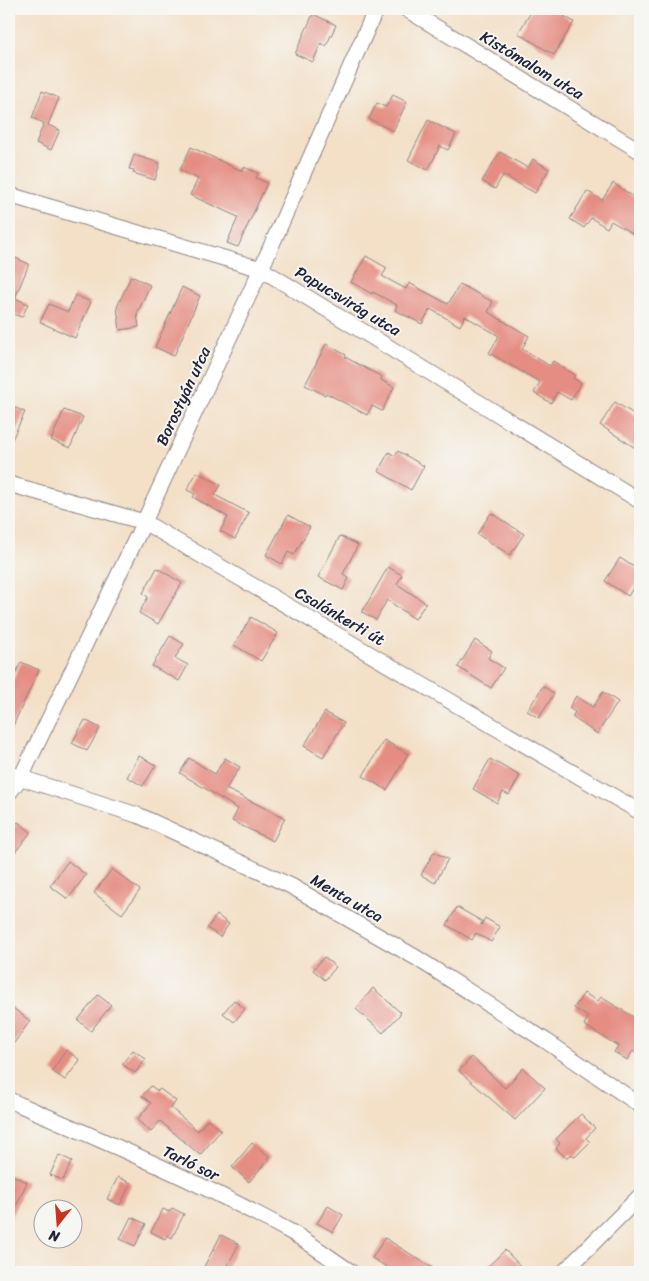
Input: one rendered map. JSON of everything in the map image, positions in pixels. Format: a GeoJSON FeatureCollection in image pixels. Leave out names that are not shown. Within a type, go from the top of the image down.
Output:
{"type":"FeatureCollection","features":[{"type":"Feature","properties":{"kind":"street","name":"Borostyán utca"},"geometry":{"type":"LineString","coordinates":[[9,792],[15,776],[144,522],[261,269],[376,9]]}},
{"type":"Feature","properties":{"kind":"street","name":"Kistómalom utca"},"geometry":{"type":"LineString","coordinates":[[406,9],[640,151]]}},
{"type":"Feature","properties":{"kind":"street","name":"Papucsvirág utca"},"geometry":{"type":"LineString","coordinates":[[9,195],[261,269],[640,501]]}},
{"type":"Feature","properties":{"kind":"street","name":"Csalánkerti út"},"geometry":{"type":"LineString","coordinates":[[9,484],[144,522],[640,812]]}},
{"type":"Feature","properties":{"kind":"street","name":"Menta utca"},"geometry":{"type":"LineString","coordinates":[[15,776],[140,816],[291,886],[415,957],[546,1041],[640,1105]]}},
{"type":"Feature","properties":{"kind":"street","name":"Tarló sor"},"geometry":{"type":"LineString","coordinates":[[9,1100],[121,1148],[189,1181],[292,1233],[351,1272]]}},
{"type":"Feature","properties":{"kind":"street"},"geometry":{"type":"LineString","coordinates":[[564,1272],[640,1196]]}},
{"type":"Feature","properties":{"kind":"building"},"geometry":{"type":"Polygon","coordinates":[[[533,9],[552,9],[574,22],[554,55],[518,33],[533,9]]]}},
{"type":"Feature","properties":{"kind":"building"},"geometry":{"type":"Polygon","coordinates":[[[313,14],[336,25],[326,46],[321,43],[313,62],[295,54],[313,14]]]}},
{"type":"Feature","properties":{"kind":"building"},"geometry":{"type":"Polygon","coordinates":[[[42,91],[59,98],[48,125],[60,130],[51,150],[36,143],[44,123],[32,118],[42,91]]]}},
{"type":"Feature","properties":{"kind":"building"},"geometry":{"type":"Polygon","coordinates":[[[393,95],[407,102],[393,131],[369,119],[377,103],[386,107],[393,95]]]}},
{"type":"Feature","properties":{"kind":"building"},"geometry":{"type":"Polygon","coordinates":[[[428,120],[456,134],[448,150],[440,146],[428,170],[408,160],[428,120]]]}},
{"type":"Feature","properties":{"kind":"building"},"geometry":{"type":"Polygon","coordinates":[[[191,147],[242,171],[244,167],[258,173],[256,178],[267,183],[238,247],[227,243],[238,217],[190,195],[198,179],[180,170],[191,147]]]}},
{"type":"Feature","properties":{"kind":"building"},"geometry":{"type":"Polygon","coordinates":[[[500,152],[528,168],[533,159],[549,169],[535,193],[503,175],[495,189],[482,181],[500,152]]]}},
{"type":"Feature","properties":{"kind":"building"},"geometry":{"type":"Polygon","coordinates":[[[134,155],[160,163],[155,180],[133,173],[134,170],[129,169],[134,155]]]}},
{"type":"Feature","properties":{"kind":"building"},"geometry":{"type":"Polygon","coordinates":[[[613,183],[640,201],[640,238],[611,221],[607,228],[591,218],[584,228],[570,219],[587,191],[602,200],[613,183]]]}},
{"type":"Feature","properties":{"kind":"building"},"geometry":{"type":"Polygon","coordinates":[[[9,255],[29,264],[15,298],[28,304],[22,317],[9,313],[9,255]]]}},
{"type":"Feature","properties":{"kind":"building"},"geometry":{"type":"Polygon","coordinates":[[[366,256],[387,268],[382,276],[406,289],[409,283],[448,304],[460,284],[493,302],[488,312],[529,336],[522,349],[550,366],[553,361],[575,375],[573,378],[581,383],[571,400],[557,392],[551,403],[534,393],[540,382],[489,353],[499,336],[465,316],[460,326],[430,309],[422,324],[395,310],[397,305],[351,282],[366,256]]]}},
{"type":"Feature","properties":{"kind":"building"},"geometry":{"type":"Polygon","coordinates":[[[131,276],[150,285],[137,314],[139,327],[120,330],[117,307],[131,276]]]}},
{"type":"Feature","properties":{"kind":"building"},"geometry":{"type":"Polygon","coordinates":[[[182,287],[200,296],[174,356],[155,347],[182,287]]]}},
{"type":"Feature","properties":{"kind":"building"},"geometry":{"type":"Polygon","coordinates":[[[75,295],[91,302],[75,338],[40,322],[49,304],[68,312],[75,295]]]}},
{"type":"Feature","properties":{"kind":"building"},"geometry":{"type":"Polygon","coordinates":[[[326,344],[346,355],[345,357],[382,377],[381,380],[394,387],[382,411],[372,406],[367,415],[326,393],[325,395],[305,385],[326,344]]]}},
{"type":"Feature","properties":{"kind":"building"},"geometry":{"type":"Polygon","coordinates":[[[615,402],[640,418],[640,451],[600,425],[615,402]]]}},
{"type":"Feature","properties":{"kind":"building"},"geometry":{"type":"Polygon","coordinates":[[[9,405],[25,412],[9,446],[9,405]]]}},
{"type":"Feature","properties":{"kind":"building"},"geometry":{"type":"Polygon","coordinates":[[[64,410],[83,417],[70,448],[51,440],[64,410]]]}},
{"type":"Feature","properties":{"kind":"building"},"geometry":{"type":"Polygon","coordinates":[[[398,451],[424,466],[411,490],[378,471],[389,452],[395,456],[398,451]]]}},
{"type":"Feature","properties":{"kind":"building"},"geometry":{"type":"Polygon","coordinates":[[[197,472],[221,485],[215,495],[249,513],[235,539],[220,531],[228,517],[193,497],[195,494],[187,490],[197,472]]]}},
{"type":"Feature","properties":{"kind":"building"},"geometry":{"type":"Polygon","coordinates":[[[491,513],[524,534],[510,555],[477,534],[491,513]]]}},
{"type":"Feature","properties":{"kind":"building"},"geometry":{"type":"Polygon","coordinates":[[[288,515],[310,527],[294,555],[288,552],[282,564],[266,555],[288,515]]]}},
{"type":"Feature","properties":{"kind":"building"},"geometry":{"type":"Polygon","coordinates":[[[340,536],[358,545],[343,574],[349,578],[343,590],[318,577],[340,536]]]}},
{"type":"Feature","properties":{"kind":"building"},"geometry":{"type":"Polygon","coordinates":[[[620,558],[640,571],[640,577],[628,596],[605,581],[620,558]]]}},
{"type":"Feature","properties":{"kind":"building"},"geometry":{"type":"Polygon","coordinates":[[[388,567],[402,575],[397,584],[426,603],[415,619],[387,600],[376,620],[362,612],[388,567]]]}},
{"type":"Feature","properties":{"kind":"building"},"geometry":{"type":"Polygon","coordinates":[[[157,568],[182,583],[158,624],[139,613],[148,597],[143,593],[157,568]]]}},
{"type":"Feature","properties":{"kind":"building"},"geometry":{"type":"Polygon","coordinates":[[[251,617],[278,633],[261,661],[234,645],[251,617]]]}},
{"type":"Feature","properties":{"kind":"building"},"geometry":{"type":"Polygon","coordinates":[[[170,636],[184,644],[175,658],[188,665],[179,681],[152,666],[170,636]]]}},
{"type":"Feature","properties":{"kind":"building"},"geometry":{"type":"Polygon","coordinates":[[[475,640],[492,651],[488,658],[504,668],[491,688],[458,667],[475,640]]]}},
{"type":"Feature","properties":{"kind":"building"},"geometry":{"type":"Polygon","coordinates":[[[21,662],[39,670],[9,734],[9,689],[21,662]]]}},
{"type":"Feature","properties":{"kind":"building"},"geometry":{"type":"Polygon","coordinates":[[[543,686],[554,694],[539,718],[527,711],[543,686]]]}},
{"type":"Feature","properties":{"kind":"building"},"geometry":{"type":"Polygon","coordinates":[[[603,692],[618,702],[597,734],[572,717],[575,712],[569,708],[576,696],[593,707],[603,692]]]}},
{"type":"Feature","properties":{"kind":"building"},"geometry":{"type":"Polygon","coordinates":[[[325,712],[344,723],[323,757],[304,746],[325,712]]]}},
{"type":"Feature","properties":{"kind":"building"},"geometry":{"type":"Polygon","coordinates":[[[85,720],[100,728],[87,751],[72,743],[85,720]]]}},
{"type":"Feature","properties":{"kind":"building"},"geometry":{"type":"Polygon","coordinates":[[[384,740],[408,754],[387,790],[363,776],[384,740]]]}},
{"type":"Feature","properties":{"kind":"building"},"geometry":{"type":"Polygon","coordinates":[[[139,756],[156,765],[143,786],[127,777],[139,756]]]}},
{"type":"Feature","properties":{"kind":"building"},"geometry":{"type":"Polygon","coordinates":[[[189,758],[215,774],[225,758],[240,767],[226,789],[285,818],[273,841],[232,821],[238,809],[180,773],[189,758]]]}},
{"type":"Feature","properties":{"kind":"building"},"geometry":{"type":"Polygon","coordinates":[[[490,759],[520,776],[509,795],[503,792],[497,803],[473,789],[490,759]]]}},
{"type":"Feature","properties":{"kind":"building"},"geometry":{"type":"Polygon","coordinates":[[[18,822],[31,832],[9,860],[9,834],[18,822]]]}},
{"type":"Feature","properties":{"kind":"building"},"geometry":{"type":"Polygon","coordinates":[[[434,852],[448,859],[435,883],[421,875],[434,852]]]}},
{"type":"Feature","properties":{"kind":"building"},"geometry":{"type":"Polygon","coordinates":[[[68,861],[86,875],[68,899],[50,886],[68,861]]]}},
{"type":"Feature","properties":{"kind":"building"},"geometry":{"type":"Polygon","coordinates":[[[112,869],[140,890],[122,914],[94,893],[112,869]]]}},
{"type":"Feature","properties":{"kind":"building"},"geometry":{"type":"Polygon","coordinates":[[[457,907],[483,922],[485,918],[500,927],[491,942],[476,933],[472,940],[447,925],[457,907]]]}},
{"type":"Feature","properties":{"kind":"building"},"geometry":{"type":"Polygon","coordinates":[[[217,915],[229,924],[220,937],[207,928],[217,915]]]}},
{"type":"Feature","properties":{"kind":"building"},"geometry":{"type":"Polygon","coordinates":[[[324,957],[336,967],[325,980],[313,970],[324,957]]]}},
{"type":"Feature","properties":{"kind":"building"},"geometry":{"type":"Polygon","coordinates":[[[373,988],[401,1013],[383,1033],[356,1009],[373,988]]]}},
{"type":"Feature","properties":{"kind":"building"},"geometry":{"type":"Polygon","coordinates":[[[584,993],[598,1001],[601,997],[640,1021],[640,1056],[633,1051],[627,1060],[614,1052],[618,1046],[584,1025],[588,1017],[574,1008],[584,993]]]}},
{"type":"Feature","properties":{"kind":"building"},"geometry":{"type":"Polygon","coordinates":[[[98,995],[111,1005],[91,1031],[78,1020],[98,995]]]}},
{"type":"Feature","properties":{"kind":"building"},"geometry":{"type":"Polygon","coordinates":[[[234,1000],[245,1009],[234,1022],[223,1013],[234,1000]]]}},
{"type":"Feature","properties":{"kind":"building"},"geometry":{"type":"Polygon","coordinates":[[[9,1005],[30,1021],[9,1050],[9,1005]]]}},
{"type":"Feature","properties":{"kind":"building"},"geometry":{"type":"Polygon","coordinates":[[[66,1050],[80,1060],[65,1080],[52,1071],[66,1050]]]}},
{"type":"Feature","properties":{"kind":"building"},"geometry":{"type":"Polygon","coordinates":[[[133,1050],[146,1059],[135,1073],[122,1064],[133,1050]]]}},
{"type":"Feature","properties":{"kind":"building"},"geometry":{"type":"Polygon","coordinates":[[[472,1057],[505,1088],[523,1068],[545,1088],[515,1120],[459,1071],[472,1057]]]}},
{"type":"Feature","properties":{"kind":"building"},"geometry":{"type":"Polygon","coordinates":[[[151,1086],[158,1091],[160,1089],[176,1101],[171,1108],[198,1131],[208,1119],[221,1130],[200,1155],[160,1121],[151,1132],[137,1120],[151,1103],[142,1096],[151,1086]]]}},
{"type":"Feature","properties":{"kind":"building"},"geometry":{"type":"Polygon","coordinates":[[[581,1114],[595,1128],[586,1138],[590,1142],[575,1157],[571,1154],[566,1158],[556,1148],[560,1143],[556,1139],[581,1114]]]}},
{"type":"Feature","properties":{"kind":"building"},"geometry":{"type":"Polygon","coordinates":[[[252,1143],[270,1157],[249,1182],[232,1167],[252,1143]]]}},
{"type":"Feature","properties":{"kind":"building"},"geometry":{"type":"Polygon","coordinates":[[[59,1155],[72,1161],[63,1180],[50,1175],[59,1155]]]}},
{"type":"Feature","properties":{"kind":"building"},"geometry":{"type":"Polygon","coordinates":[[[9,1174],[27,1182],[9,1222],[9,1174]]]}},
{"type":"Feature","properties":{"kind":"building"},"geometry":{"type":"Polygon","coordinates":[[[118,1177],[131,1183],[120,1205],[107,1199],[118,1177]]]}},
{"type":"Feature","properties":{"kind":"building"},"geometry":{"type":"Polygon","coordinates":[[[328,1206],[343,1215],[333,1232],[317,1223],[328,1206]]]}},
{"type":"Feature","properties":{"kind":"building"},"geometry":{"type":"Polygon","coordinates":[[[172,1208],[184,1214],[172,1238],[167,1235],[165,1239],[151,1232],[163,1209],[169,1212],[172,1208]]]}},
{"type":"Feature","properties":{"kind":"building"},"geometry":{"type":"Polygon","coordinates":[[[131,1217],[146,1224],[135,1246],[120,1239],[131,1217]]]}},
{"type":"Feature","properties":{"kind":"building"},"geometry":{"type":"Polygon","coordinates":[[[221,1235],[239,1244],[224,1272],[201,1272],[221,1235]]]}},
{"type":"Feature","properties":{"kind":"building"},"geometry":{"type":"Polygon","coordinates":[[[385,1238],[439,1272],[395,1272],[372,1258],[385,1238]]]}},
{"type":"Feature","properties":{"kind":"building"},"geometry":{"type":"Polygon","coordinates":[[[505,1250],[526,1272],[482,1272],[505,1250]]]}}]}
